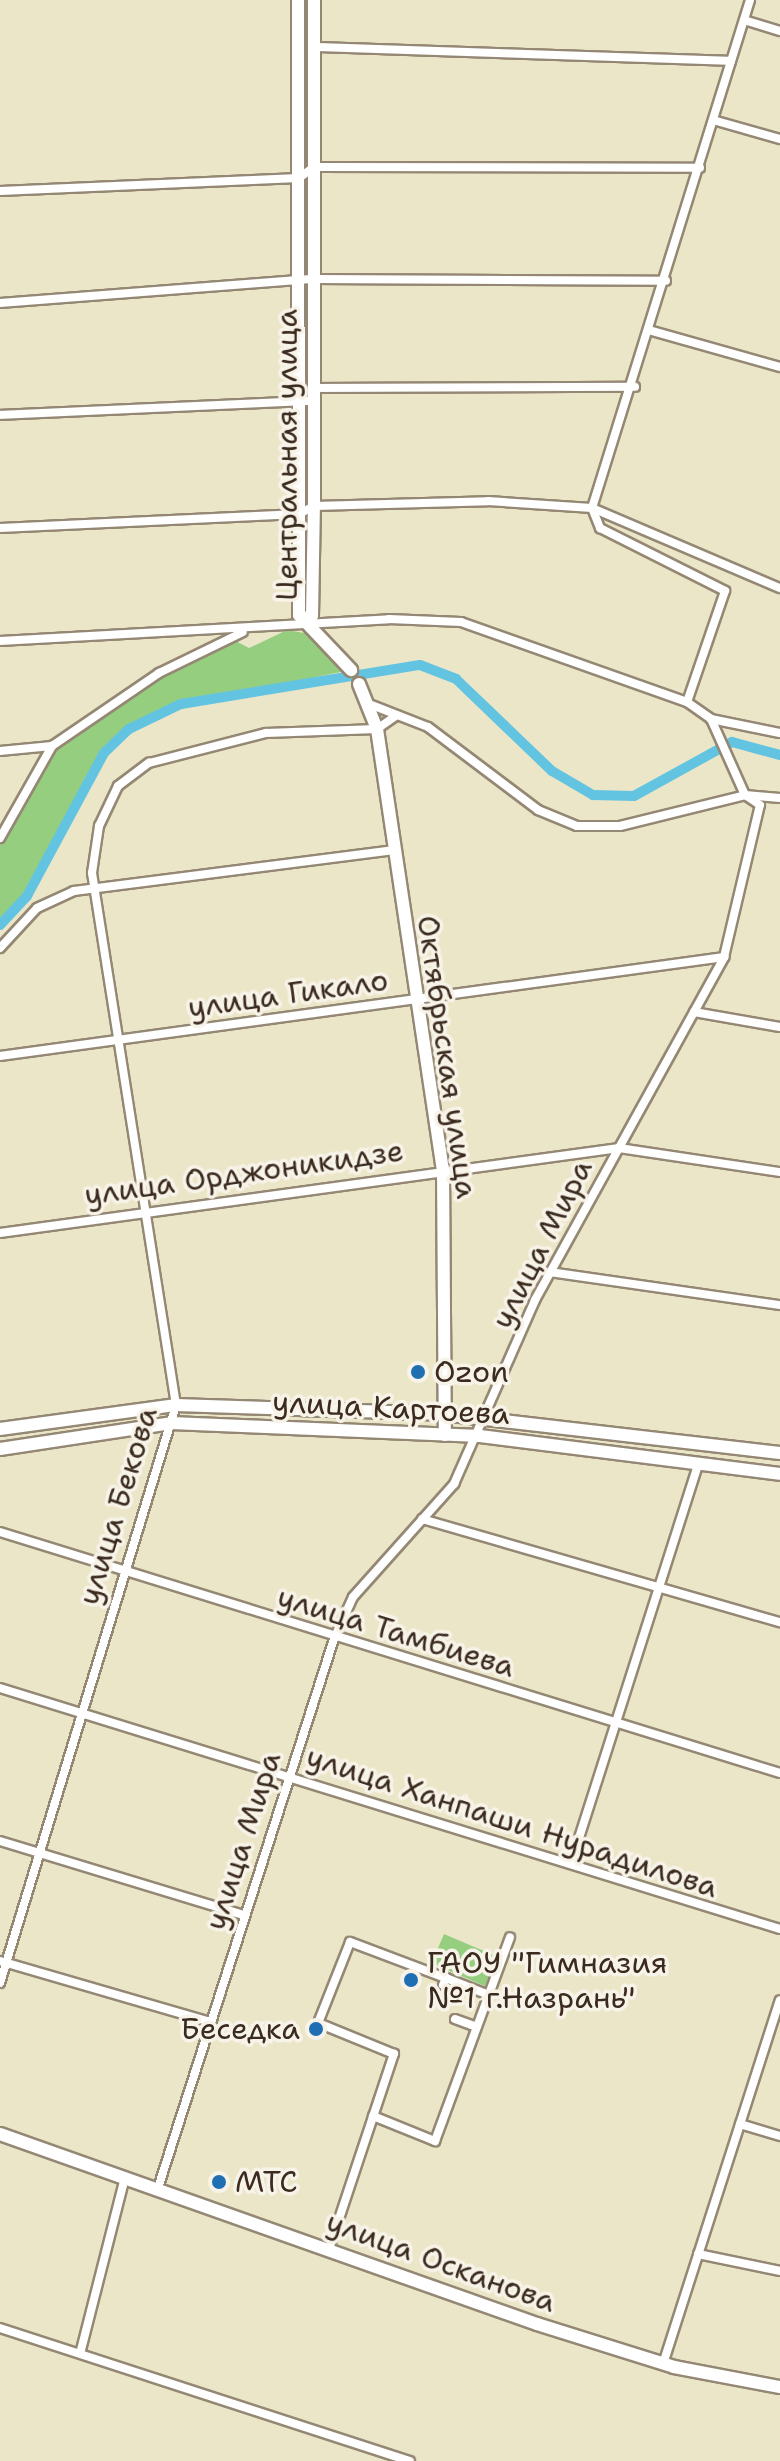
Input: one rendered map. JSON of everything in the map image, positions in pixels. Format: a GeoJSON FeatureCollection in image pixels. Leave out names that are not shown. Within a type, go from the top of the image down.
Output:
{"type":"FeatureCollection","features":[{"type":"Feature","properties":{"kind":"main road","name":"Центральная улица"},"geometry":{"type":"LineString","coordinates":[[298,0],[299,615],[306,621],[312,616],[314,506],[314,0]]}},
{"type":"Feature","properties":{"kind":"main road"},"geometry":{"type":"LineString","coordinates":[[306,621],[351,670]]}},
{"type":"Feature","properties":{"kind":"main road","name":"Октябрьская улица"},"geometry":{"type":"LineString","coordinates":[[359,684],[377,729],[392,850],[443,1168],[445,1435]]}},
{"type":"Feature","properties":{"kind":"main road","name":"улица Картоева"},"geometry":{"type":"LineString","coordinates":[[0,1429],[176,1405],[443,1414],[780,1453]]}},
{"type":"Feature","properties":{"kind":"main road","name":"улица Картоева"},"geometry":{"type":"LineString","coordinates":[[0,1449],[171,1423],[480,1436],[780,1474]]}},
{"type":"Feature","properties":{"kind":"main road","name":"улица Осканова"},"geometry":{"type":"LineString","coordinates":[[0,2134],[663,2364],[780,2387]]}},
{"type":"Feature","properties":{"kind":"street"},"geometry":{"type":"LineString","coordinates":[[687,702],[725,591],[600,528],[592,508],[635,387],[750,0]]}},
{"type":"Feature","properties":{"kind":"street"},"geometry":{"type":"LineString","coordinates":[[744,20],[780,31]]}},
{"type":"Feature","properties":{"kind":"street"},"geometry":{"type":"LineString","coordinates":[[314,47],[731,61]]}},
{"type":"Feature","properties":{"kind":"street"},"geometry":{"type":"LineString","coordinates":[[713,120],[780,139]]}},
{"type":"Feature","properties":{"kind":"street"},"geometry":{"type":"LineString","coordinates":[[0,191],[299,178],[314,167],[700,168]]}},
{"type":"Feature","properties":{"kind":"street"},"geometry":{"type":"LineString","coordinates":[[0,303],[299,286],[314,279],[666,281]]}},
{"type":"Feature","properties":{"kind":"street"},"geometry":{"type":"LineString","coordinates":[[652,331],[780,367]]}},
{"type":"Feature","properties":{"kind":"street"},"geometry":{"type":"LineString","coordinates":[[0,415],[299,402],[314,395],[635,387]]}},
{"type":"Feature","properties":{"kind":"street"},"geometry":{"type":"LineString","coordinates":[[0,528],[299,514],[314,506],[488,501],[592,508],[780,588]]}},
{"type":"Feature","properties":{"kind":"street"},"geometry":{"type":"LineString","coordinates":[[0,641],[249,629],[306,621],[461,622],[687,702],[711,719],[780,733]]}},
{"type":"Feature","properties":{"kind":"street"},"geometry":{"type":"LineString","coordinates":[[0,838],[52,746],[159,673],[249,629]]}},
{"type":"Feature","properties":{"kind":"street"},"geometry":{"type":"LineString","coordinates":[[369,704],[428,727],[538,810],[577,826],[620,826],[745,795],[780,798]]}},
{"type":"Feature","properties":{"kind":"street"},"geometry":{"type":"LineString","coordinates":[[377,729],[397,715]]}},
{"type":"Feature","properties":{"kind":"street","name":"улица Мира"},"geometry":{"type":"LineString","coordinates":[[158,2188],[289,1775],[334,1639],[353,1597],[454,1484],[488,1419],[550,1272],[724,957],[760,805],[745,795],[711,719]]}},
{"type":"Feature","properties":{"kind":"street","name":"улица Бекова"},"geometry":{"type":"LineString","coordinates":[[0,1983],[3,1962],[176,1405],[151,1213],[92,855],[99,826],[131,773],[266,733],[377,729]]}},
{"type":"Feature","properties":{"kind":"street"},"geometry":{"type":"LineString","coordinates":[[0,751],[52,746]]}},
{"type":"Feature","properties":{"kind":"street"},"geometry":{"type":"LineString","coordinates":[[0,948],[54,897],[392,850]]}},
{"type":"Feature","properties":{"kind":"street","name":"улица Гикало"},"geometry":{"type":"LineString","coordinates":[[0,1056],[724,957]]}},
{"type":"Feature","properties":{"kind":"street"},"geometry":{"type":"LineString","coordinates":[[694,1012],[780,1027]]}},
{"type":"Feature","properties":{"kind":"street","name":"улица Орджоникидзе"},"geometry":{"type":"LineString","coordinates":[[0,1233],[443,1168],[619,1148],[780,1172]]}},
{"type":"Feature","properties":{"kind":"street"},"geometry":{"type":"LineString","coordinates":[[550,1272],[780,1305]]}},
{"type":"Feature","properties":{"kind":"street"},"geometry":{"type":"LineString","coordinates":[[571,1863],[698,1464]]}},
{"type":"Feature","properties":{"kind":"street"},"geometry":{"type":"LineString","coordinates":[[422,1519],[780,1622]]}},
{"type":"Feature","properties":{"kind":"street","name":"улица Тамбиева"},"geometry":{"type":"LineString","coordinates":[[0,1532],[334,1639],[780,1773]]}},
{"type":"Feature","properties":{"kind":"street","name":"улица Ханпаши Нурадилова"},"geometry":{"type":"LineString","coordinates":[[0,1688],[780,1929]]}},
{"type":"Feature","properties":{"kind":"street"},"geometry":{"type":"LineString","coordinates":[[0,1841],[244,1915]]}},
{"type":"Feature","properties":{"kind":"street"},"geometry":{"type":"LineString","coordinates":[[373,2116],[435,2141],[510,1937]]}},
{"type":"Feature","properties":{"kind":"street"},"geometry":{"type":"LineString","coordinates":[[329,2249],[394,2054],[318,2023],[350,1942],[445,1982],[489,1995]]}},
{"type":"Feature","properties":{"kind":"street"},"geometry":{"type":"LineString","coordinates":[[3,1962],[210,2022]]}},
{"type":"Feature","properties":{"kind":"street"},"geometry":{"type":"LineString","coordinates":[[663,2364],[780,2000]]}},
{"type":"Feature","properties":{"kind":"street"},"geometry":{"type":"LineString","coordinates":[[455,2019],[477,2027]]}},
{"type":"Feature","properties":{"kind":"street"},"geometry":{"type":"LineString","coordinates":[[740,2124],[780,2136]]}},
{"type":"Feature","properties":{"kind":"street"},"geometry":{"type":"LineString","coordinates":[[81,2350],[125,2177]]}},
{"type":"Feature","properties":{"kind":"street"},"geometry":{"type":"LineString","coordinates":[[698,2254],[780,2271]]}},
{"type":"Feature","properties":{"kind":"street"},"geometry":{"type":"LineString","coordinates":[[0,2328],[81,2350],[410,2461]]}},
{"type":"Feature","properties":{"kind":"green space"},"geometry":{"type":"Polygon","coordinates":[[[287,630],[310,634],[346,671],[181,704],[129,729],[104,753],[27,896],[0,925],[0,838],[52,746],[159,673],[234,640],[249,648],[287,630]]]}},
{"type":"Feature","properties":{"kind":"green space"},"geometry":{"type":"Polygon","coordinates":[[[444,1934],[497,1957],[485,1986],[431,1963],[444,1934]]]}},
{"type":"Feature","properties":{"kind":"waterway"},"geometry":{"type":"LineString","coordinates":[[0,925],[27,896],[104,753],[129,729],[181,704],[420,665],[456,679],[552,771],[593,795],[634,796],[732,742],[780,755]]}},
{"type":"Feature","properties":{"kind":"place","name":"Ozon"},"geometry":{"type":"Point","coordinates":[418,1372]}},
{"type":"Feature","properties":{"kind":"place","name":"ГАОУ \"Гимназия №1 г.Назрань\""},"geometry":{"type":"Point","coordinates":[411,1980]}},
{"type":"Feature","properties":{"kind":"place","name":"Беседка"},"geometry":{"type":"Point","coordinates":[316,2029]}},
{"type":"Feature","properties":{"kind":"place","name":"МТС"},"geometry":{"type":"Point","coordinates":[219,2182]}}]}
